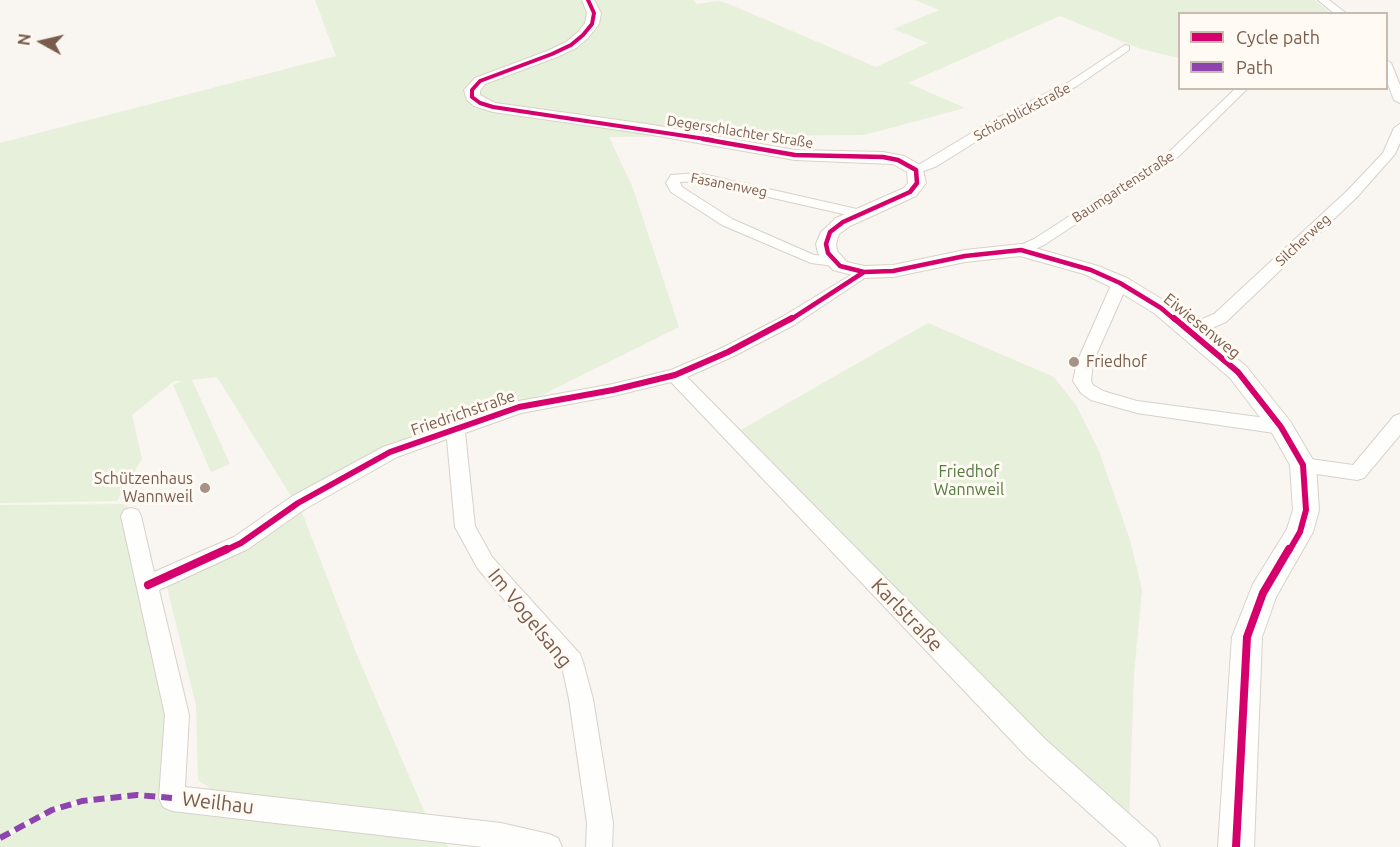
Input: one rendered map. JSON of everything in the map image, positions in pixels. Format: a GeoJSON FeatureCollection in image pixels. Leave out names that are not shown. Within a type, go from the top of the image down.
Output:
{"type":"FeatureCollection","features":[{"type":"Feature","properties":{"kind":"street","name":"Degerschlachter Straße"},"geometry":{"type":"LineString","coordinates":[[588,0],[594,13],[592,24],[583,35],[552,54],[480,81],[472,90],[472,97],[480,103],[502,109],[646,129],[795,155],[883,157],[898,160],[916,170]]}},
{"type":"Feature","properties":{"kind":"street"},"geometry":{"type":"LineString","coordinates":[[1323,0],[1339,12]]}},
{"type":"Feature","properties":{"kind":"street","name":"Schönblickstraße"},"geometry":{"type":"LineString","coordinates":[[916,170],[932,163],[997,123],[1073,84],[1125,48]]}},
{"type":"Feature","properties":{"kind":"street"},"geometry":{"type":"LineString","coordinates":[[1388,68],[1400,100]]}},
{"type":"Feature","properties":{"kind":"street","name":"Baumgartenstraße"},"geometry":{"type":"LineString","coordinates":[[1021,250],[1039,242],[1174,154],[1241,90]]}},
{"type":"Feature","properties":{"kind":"street","name":"Silcherweg"},"geometry":{"type":"LineString","coordinates":[[1187,332],[1220,318],[1352,194],[1389,154],[1400,128]]}},
{"type":"Feature","properties":{"kind":"street"},"geometry":{"type":"LineString","coordinates":[[916,170],[916,183],[910,192],[861,213],[830,232],[826,244],[828,253],[834,261],[840,266],[864,272],[893,271],[965,256],[1021,250],[1072,263],[1120,283],[1085,362],[1083,381],[1087,389],[1097,396],[1137,407],[1281,427],[1303,465],[1306,510],[1300,532],[1263,593],[1247,637],[1236,847]]}},
{"type":"Feature","properties":{"kind":"street","name":"Fasanenweg"},"geometry":{"type":"LineString","coordinates":[[834,261],[811,259],[727,222],[676,189],[673,183],[676,178],[698,177],[861,213]]}},
{"type":"Feature","properties":{"kind":"street","name":"Friedrichstraße"},"geometry":{"type":"LineString","coordinates":[[148,585],[241,543],[298,503],[390,453],[519,407],[613,390],[675,375],[728,352],[789,321],[864,272]]}},
{"type":"Feature","properties":{"kind":"street","name":"Eiwiesenweg"},"geometry":{"type":"LineString","coordinates":[[1120,283],[1161,308],[1187,332],[1238,372],[1281,427]]}},
{"type":"Feature","properties":{"kind":"street","name":"Karlstraße"},"geometry":{"type":"LineString","coordinates":[[675,375],[1036,748],[1147,847]]}},
{"type":"Feature","properties":{"kind":"street"},"geometry":{"type":"LineString","coordinates":[[1303,465],[1357,473],[1400,421]]}},
{"type":"Feature","properties":{"kind":"street","name":"Im Vogelsang"},"geometry":{"type":"LineString","coordinates":[[455,429],[465,526],[485,563],[572,662],[582,699],[598,811],[599,847]]}},
{"type":"Feature","properties":{"kind":"street","name":"Weilhau"},"geometry":{"type":"LineString","coordinates":[[131,516],[177,715],[172,798],[501,836],[549,847]]}},
{"type":"Feature","properties":{"kind":"green space"},"geometry":{"type":"Polygon","coordinates":[[[315,0],[693,0],[697,4],[718,1],[876,67],[928,43],[894,29],[939,10],[915,0],[1315,0],[1330,12],[1178,12],[1178,58],[1141,49],[1060,16],[908,83],[965,108],[864,135],[609,137],[633,188],[679,327],[524,404],[455,427],[313,493],[291,496],[217,377],[192,380],[230,464],[211,472],[173,385],[182,381],[174,381],[132,415],[142,459],[117,501],[0,503],[0,143],[336,56],[315,0]]]}},
{"type":"Feature","properties":{"kind":"green space","name":"Friedhof Wannweil"},"geometry":{"type":"Polygon","coordinates":[[[928,323],[1054,377],[1076,405],[1099,451],[1130,540],[1142,590],[1134,674],[1129,820],[1061,763],[739,431],[928,323]]]}},
{"type":"Feature","properties":{"kind":"green space"},"geometry":{"type":"Polygon","coordinates":[[[127,504],[176,710],[172,797],[137,794],[82,799],[53,808],[0,835],[0,505],[127,504]]]}},
{"type":"Feature","properties":{"kind":"green space"},"geometry":{"type":"Polygon","coordinates":[[[296,505],[303,515],[357,655],[431,827],[246,797],[211,789],[198,780],[196,706],[167,587],[241,544],[296,505]]]}},
{"type":"Feature","properties":{"kind":"green space"},"geometry":{"type":"Polygon","coordinates":[[[137,795],[432,829],[449,847],[0,847],[0,841],[53,813],[82,803],[137,795]]]}},
{"type":"Feature","properties":{"kind":"marked path"},"geometry":{"type":"LineString","coordinates":[[0,838],[52,810],[82,801],[137,795],[172,798]]}},
{"type":"Feature","properties":{"kind":"cycle path"},"geometry":{"type":"LineString","coordinates":[[588,0],[594,13],[592,24],[583,35],[571,45],[552,54],[480,81],[472,90],[472,97],[480,103],[493,107],[647,129],[795,155],[883,157],[898,160],[916,170],[917,183],[910,192],[843,222],[830,232],[826,244],[828,253],[840,266],[864,272],[893,271],[965,256],[1021,250],[1091,270],[1120,283],[1161,308],[1238,372],[1281,427],[1303,465],[1306,510],[1300,532],[1263,593],[1247,637],[1236,847]]}},
{"type":"Feature","properties":{"kind":"cycle path"},"geometry":{"type":"LineString","coordinates":[[148,585],[241,543],[298,503],[390,452],[519,407],[613,390],[675,375],[728,352],[788,321],[864,272]]}},
{"type":"Feature","properties":{"kind":"place","name":"Friedhof"},"geometry":{"type":"Point","coordinates":[1074,362]}},
{"type":"Feature","properties":{"kind":"place","name":"Schützenhaus Wannweil"},"geometry":{"type":"Point","coordinates":[205,488]}}]}
